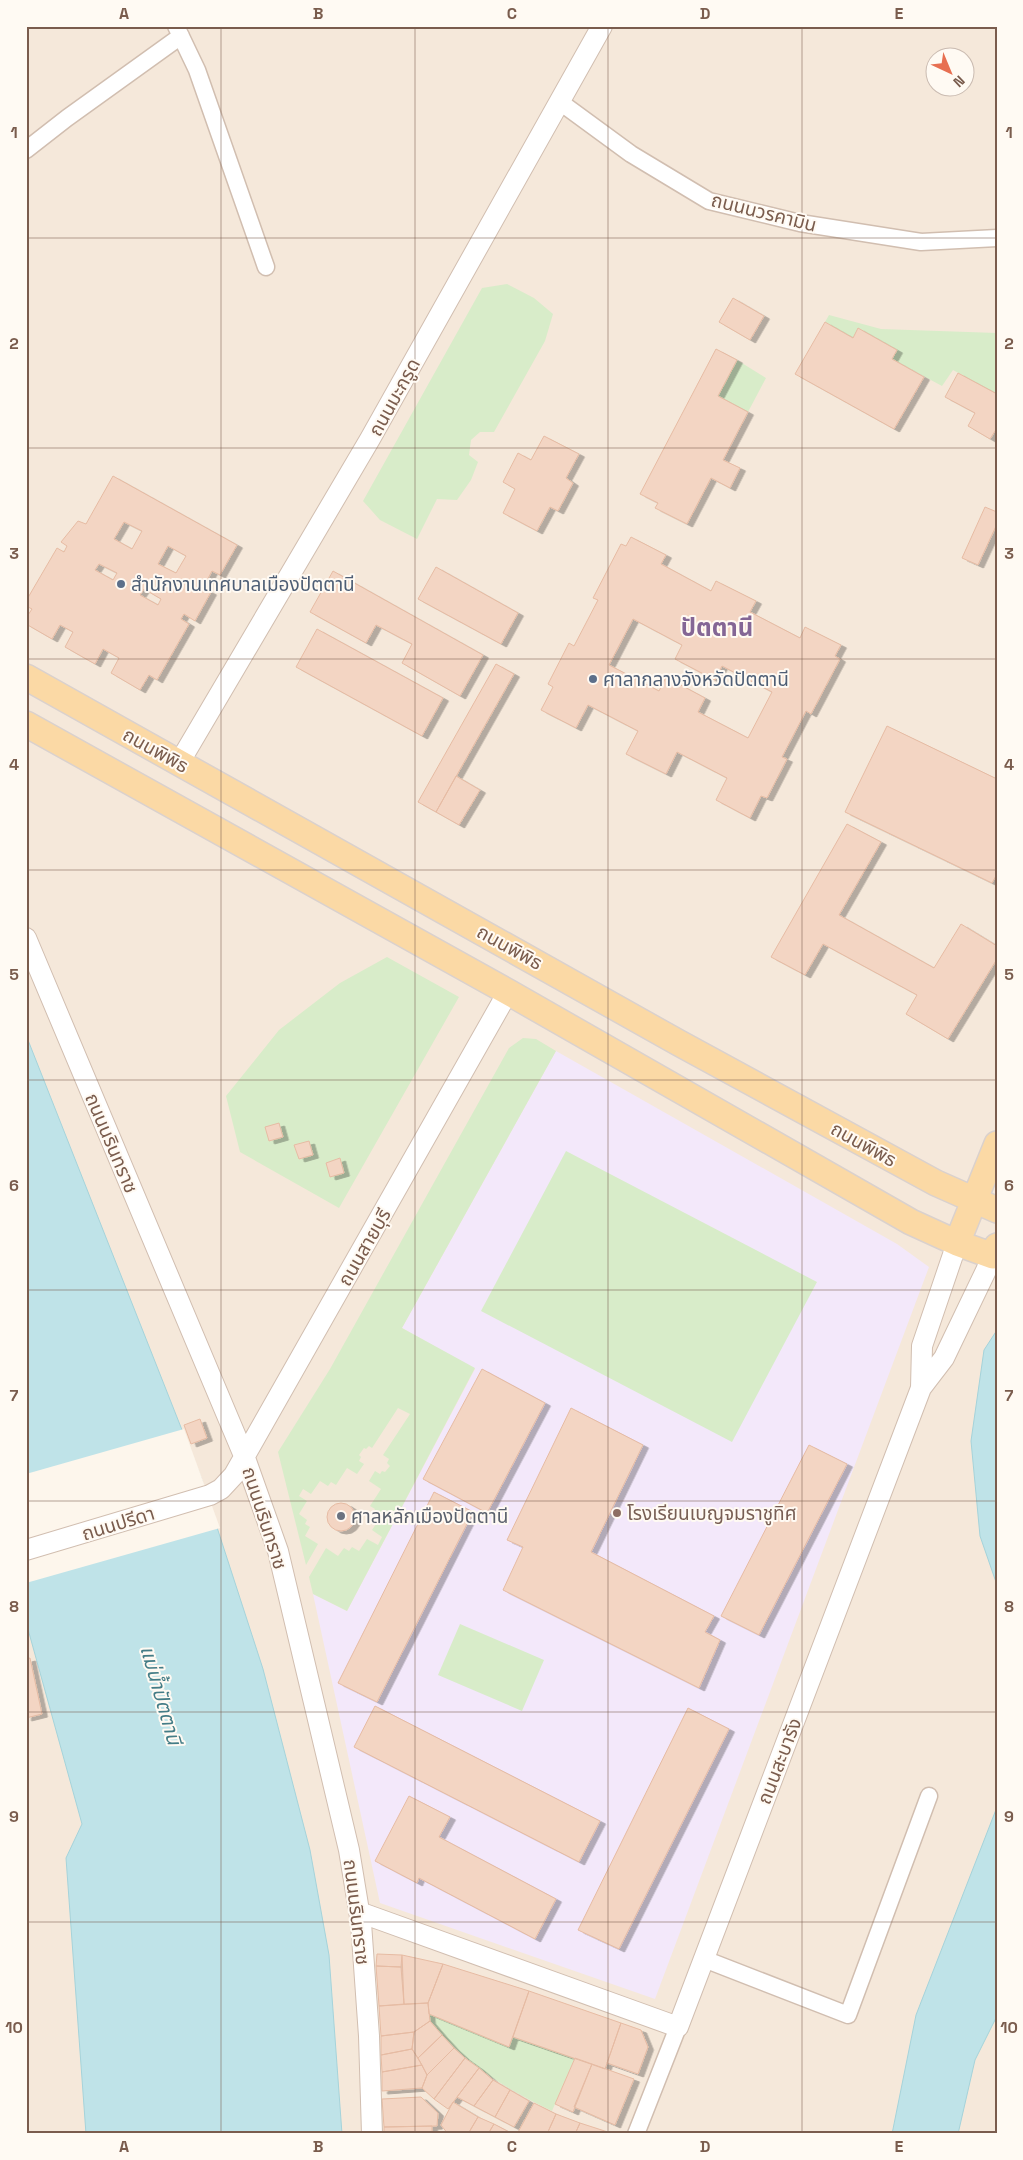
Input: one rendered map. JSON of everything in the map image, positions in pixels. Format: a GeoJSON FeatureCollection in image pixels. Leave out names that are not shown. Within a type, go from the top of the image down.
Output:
{"type":"FeatureCollection","features":[{"type":"Feature","properties":{"kind":"main road","name":"ถนนพิพิธ"},"geometry":{"type":"LineString","coordinates":[[26,678],[679,1043],[936,1183],[986,1206]]}},
{"type":"Feature","properties":{"kind":"main road"},"geometry":{"type":"LineString","coordinates":[[26,724],[391,929],[518,997],[911,1222],[957,1243],[995,1251]]}},
{"type":"Feature","properties":{"kind":"main road"},"geometry":{"type":"LineString","coordinates":[[158,799],[179,763]]}},
{"type":"Feature","properties":{"kind":"main road"},"geometry":{"type":"LineString","coordinates":[[273,863],[292,828]]}},
{"type":"Feature","properties":{"kind":"main road"},"geometry":{"type":"LineString","coordinates":[[391,929],[411,893]]}},
{"type":"Feature","properties":{"kind":"main road"},"geometry":{"type":"LineString","coordinates":[[518,997],[546,968]]}},
{"type":"Feature","properties":{"kind":"main road"},"geometry":{"type":"LineString","coordinates":[[659,1079],[679,1043]]}},
{"type":"Feature","properties":{"kind":"main road"},"geometry":{"type":"LineString","coordinates":[[957,1243],[986,1206],[997,1144]]}},
{"type":"Feature","properties":{"kind":"street","name":"ถนนมะกรูด"},"geometry":{"type":"LineString","coordinates":[[179,763],[370,439],[602,26]]}},
{"type":"Feature","properties":{"kind":"street"},"geometry":{"type":"LineString","coordinates":[[26,150],[67,118],[121,81],[178,31],[197,70],[266,266]]}},
{"type":"Feature","properties":{"kind":"street","name":"ถนนนวรคามิน"},"geometry":{"type":"LineString","coordinates":[[560,102],[630,154],[709,201],[800,223],[921,242],[997,238]]}},
{"type":"Feature","properties":{"kind":"street","name":"ถนนนรินทราช"},"geometry":{"type":"LineString","coordinates":[[26,938],[244,1458],[278,1551],[349,1850],[359,1912],[369,2036],[372,2134]]}},
{"type":"Feature","properties":{"kind":"street","name":"ถนนสายบุรี"},"geometry":{"type":"LineString","coordinates":[[210,1495],[221,1489],[244,1458],[518,997]]}},
{"type":"Feature","properties":{"kind":"street"},"geometry":{"type":"LineString","coordinates":[[921,1388],[922,1346],[957,1243]]}},
{"type":"Feature","properties":{"kind":"street"},"geometry":{"type":"LineString","coordinates":[[921,1388],[944,1358],[995,1251]]}},
{"type":"Feature","properties":{"kind":"street","name":"ถนนสะบารัง"},"geometry":{"type":"LineString","coordinates":[[636,2134],[921,1388]]}},
{"type":"Feature","properties":{"kind":"street","name":"ถนนปรีดา"},"geometry":{"type":"LineString","coordinates":[[26,1550],[210,1495]]}},
{"type":"Feature","properties":{"kind":"street"},"geometry":{"type":"LineString","coordinates":[[704,1959],[848,2015],[929,1796]]}},
{"type":"Feature","properties":{"kind":"street"},"geometry":{"type":"LineString","coordinates":[[359,1912],[678,2027]]}},
{"type":"Feature","properties":{"kind":"shaded area"},"geometry":{"type":"Polygon","coordinates":[[[26,26],[997,26],[997,2134],[26,2134],[26,26]]]}},
{"type":"Feature","properties":{"kind":"shaded area","name":"โรงเรียนเบญจมราชูทิศ"},"geometry":{"type":"Polygon","coordinates":[[[556,1051],[897,1244],[929,1267],[655,1999],[380,1903],[313,1594],[347,1611],[475,1369],[402,1328],[556,1051]]]}},
{"type":"Feature","properties":{"kind":"green space"},"geometry":{"type":"Polygon","coordinates":[[[507,284],[534,298],[553,314],[545,341],[494,432],[480,432],[471,440],[469,455],[478,462],[471,480],[457,500],[437,499],[417,539],[380,520],[363,501],[482,288],[507,284]]]}},
{"type":"Feature","properties":{"kind":"green space"},"geometry":{"type":"Polygon","coordinates":[[[829,315],[881,329],[997,333],[997,394],[953,370],[942,386],[892,359],[897,350],[858,328],[853,338],[825,322],[829,315]]]}},
{"type":"Feature","properties":{"kind":"green space"},"geometry":{"type":"Polygon","coordinates":[[[737,360],[766,378],[748,412],[718,396],[737,360]]]}},
{"type":"Feature","properties":{"kind":"green space"},"geometry":{"type":"Polygon","coordinates":[[[387,957],[459,997],[339,1208],[240,1152],[226,1096],[279,1030],[340,983],[387,957]]]}},
{"type":"Feature","properties":{"kind":"green space"},"geometry":{"type":"Polygon","coordinates":[[[523,1038],[536,1039],[556,1051],[402,1328],[475,1368],[347,1611],[313,1594],[309,1577],[326,1548],[338,1556],[344,1548],[349,1551],[352,1547],[359,1551],[367,1539],[378,1545],[382,1537],[372,1530],[380,1518],[373,1513],[375,1509],[370,1506],[381,1489],[369,1481],[375,1471],[380,1474],[382,1471],[385,1472],[390,1466],[387,1463],[389,1459],[383,1455],[410,1414],[398,1408],[372,1448],[369,1446],[366,1449],[364,1448],[359,1455],[361,1457],[359,1461],[364,1464],[357,1474],[347,1468],[336,1485],[331,1482],[328,1486],[320,1481],[311,1494],[303,1489],[299,1496],[307,1501],[299,1514],[307,1520],[305,1524],[310,1527],[305,1536],[318,1544],[306,1565],[278,1452],[330,1369],[509,1048],[523,1038]]]}},
{"type":"Feature","properties":{"kind":"green space"},"geometry":{"type":"Polygon","coordinates":[[[566,1151],[817,1282],[732,1442],[481,1311],[566,1151]]]}},
{"type":"Feature","properties":{"kind":"green space"},"geometry":{"type":"Polygon","coordinates":[[[460,1624],[544,1660],[522,1711],[438,1675],[460,1624]]]}},
{"type":"Feature","properties":{"kind":"green space"},"geometry":{"type":"Polygon","coordinates":[[[429,2014],[509,2046],[513,2037],[575,2058],[552,2111],[494,2079],[467,2059],[436,2029],[429,2014]]]}},
{"type":"Feature","properties":{"kind":"water","name":"แม่น้ำปัตตานี"},"geometry":{"type":"Polygon","coordinates":[[[26,1035],[201,1478],[263,1669],[310,1850],[329,1955],[342,2134],[86,2134],[66,1858],[82,1824],[26,1622],[26,1035]]]}},
{"type":"Feature","properties":{"kind":"water"},"geometry":{"type":"Polygon","coordinates":[[[997,1330],[997,1585],[980,1536],[971,1441],[984,1350],[997,1330]]]}},
{"type":"Feature","properties":{"kind":"water"},"geometry":{"type":"Polygon","coordinates":[[[997,1807],[997,2016],[975,2060],[958,2134],[892,2134],[916,2015],[997,1807]]]}},
{"type":"Feature","properties":{"kind":"pier"},"geometry":{"type":"Polygon","coordinates":[[[184,1429],[220,1528],[26,1583],[26,1474],[184,1429]]]}},
{"type":"Feature","properties":{"kind":"building"},"geometry":{"type":"Polygon","coordinates":[[[733,298],[764,316],[750,340],[719,322],[733,298]]]}},
{"type":"Feature","properties":{"kind":"building"},"geometry":{"type":"Polygon","coordinates":[[[825,322],[853,338],[858,328],[897,350],[892,359],[924,377],[894,429],[795,374],[825,322]]]}},
{"type":"Feature","properties":{"kind":"building"},"geometry":{"type":"Polygon","coordinates":[[[716,349],[737,360],[718,396],[748,412],[723,460],[740,468],[730,488],[711,478],[687,524],[655,508],[658,503],[640,494],[716,349]]]}},
{"type":"Feature","properties":{"kind":"building"},"geometry":{"type":"Polygon","coordinates":[[[958,373],[997,394],[997,428],[990,439],[968,426],[975,413],[945,397],[958,373]]]}},
{"type":"Feature","properties":{"kind":"building"},"geometry":{"type":"Polygon","coordinates":[[[544,436],[579,454],[566,478],[573,483],[558,511],[550,507],[537,531],[503,513],[515,489],[503,482],[518,453],[531,460],[544,436]]]}},
{"type":"Feature","properties":{"kind":"building","name":"สำนักงานเทศบาลเมืองปัตตานี"},"geometry":{"type":"Polygon","coordinates":[[[113,476],[237,545],[220,575],[212,571],[203,588],[211,592],[195,621],[184,614],[181,619],[189,624],[157,680],[149,675],[140,690],[111,673],[119,658],[103,649],[95,664],[65,647],[73,632],[60,625],[52,639],[26,624],[26,618],[32,609],[26,606],[26,601],[57,548],[64,552],[67,546],[61,542],[78,521],[86,524],[113,476]],[[124,522],[114,539],[132,549],[142,531],[124,522]],[[168,546],[158,564],[176,573],[186,556],[168,546]],[[99,564],[95,570],[113,580],[117,573],[99,564]],[[144,589],[140,595],[158,605],[161,599],[144,589]]]}},
{"type":"Feature","properties":{"kind":"building"},"geometry":{"type":"Polygon","coordinates":[[[985,507],[997,512],[997,524],[978,565],[962,558],[985,507]]]}},
{"type":"Feature","properties":{"kind":"building","name":"ศาลากลางจังหวัดปัตตานี"},"geometry":{"type":"Polygon","coordinates":[[[631,537],[666,555],[661,564],[711,591],[716,581],[756,601],[750,612],[800,638],[805,627],[841,645],[835,656],[840,659],[811,714],[806,711],[782,757],[787,759],[767,798],[761,796],[750,818],[716,800],[727,778],[677,752],[666,774],[626,754],[638,731],[588,705],[576,728],[541,710],[553,687],[548,684],[569,643],[574,646],[598,600],[593,598],[621,544],[626,546],[631,537]],[[633,619],[609,665],[659,691],[666,677],[705,698],[698,712],[748,738],[772,692],[722,666],[715,680],[675,659],[682,645],[633,619]]]}},
{"type":"Feature","properties":{"kind":"building"},"geometry":{"type":"Polygon","coordinates":[[[436,567],[518,613],[501,644],[418,599],[436,567]]]}},
{"type":"Feature","properties":{"kind":"building"},"geometry":{"type":"Polygon","coordinates":[[[333,571],[483,655],[460,696],[402,663],[412,644],[376,625],[366,643],[310,612],[333,571]]]}},
{"type":"Feature","properties":{"kind":"building"},"geometry":{"type":"Polygon","coordinates":[[[317,629],[443,698],[422,736],[296,667],[317,629]]]}},
{"type":"Feature","properties":{"kind":"building"},"geometry":{"type":"Polygon","coordinates":[[[496,664],[514,674],[436,812],[418,802],[496,664]]]}},
{"type":"Feature","properties":{"kind":"building"},"geometry":{"type":"Polygon","coordinates":[[[887,726],[997,779],[997,874],[992,883],[845,812],[887,726]]]}},
{"type":"Feature","properties":{"kind":"building"},"geometry":{"type":"Polygon","coordinates":[[[456,776],[480,790],[459,825],[436,812],[456,776]]]}},
{"type":"Feature","properties":{"kind":"building"},"geometry":{"type":"Polygon","coordinates":[[[847,824],[881,842],[839,915],[934,968],[961,924],[997,946],[997,959],[948,1039],[906,1014],[917,995],[823,944],[805,975],[771,957],[847,824]]]}},
{"type":"Feature","properties":{"kind":"building"},"geometry":{"type":"Polygon","coordinates":[[[279,1123],[283,1137],[269,1141],[265,1127],[279,1123]]]}},
{"type":"Feature","properties":{"kind":"building"},"geometry":{"type":"Polygon","coordinates":[[[309,1141],[313,1155],[299,1159],[294,1145],[309,1141]]]}},
{"type":"Feature","properties":{"kind":"building"},"geometry":{"type":"Polygon","coordinates":[[[340,1158],[344,1173],[330,1177],[326,1163],[340,1158]]]}},
{"type":"Feature","properties":{"kind":"building"},"geometry":{"type":"Polygon","coordinates":[[[482,1369],[545,1403],[487,1513],[423,1479],[482,1369]]]}},
{"type":"Feature","properties":{"kind":"building"},"geometry":{"type":"Polygon","coordinates":[[[571,1408],[643,1445],[591,1552],[714,1616],[705,1632],[720,1640],[699,1688],[503,1590],[523,1547],[507,1540],[571,1408]]]}},
{"type":"Feature","properties":{"kind":"building"},"geometry":{"type":"Polygon","coordinates":[[[200,1419],[207,1438],[191,1444],[184,1425],[200,1419]]]}},
{"type":"Feature","properties":{"kind":"building"},"geometry":{"type":"Polygon","coordinates":[[[809,1445],[847,1464],[759,1635],[721,1616],[809,1445]]]}},
{"type":"Feature","properties":{"kind":"building"},"geometry":{"type":"Polygon","coordinates":[[[434,1492],[473,1512],[377,1702],[338,1683],[434,1492]]]}},
{"type":"Feature","properties":{"kind":"building","name":"ศาลหลักเมืองปัตตานี"},"geometry":{"type":"Polygon","coordinates":[[[341,1503],[351,1507],[355,1517],[351,1527],[341,1531],[331,1527],[327,1517],[331,1507],[341,1503]]]}},
{"type":"Feature","properties":{"kind":"building"},"geometry":{"type":"Polygon","coordinates":[[[30,1658],[42,1714],[26,1718],[26,1659],[30,1658]]]}},
{"type":"Feature","properties":{"kind":"building"},"geometry":{"type":"Polygon","coordinates":[[[375,1706],[600,1821],[579,1862],[354,1747],[375,1706]]]}},
{"type":"Feature","properties":{"kind":"building"},"geometry":{"type":"Polygon","coordinates":[[[688,1708],[729,1729],[619,1949],[578,1930],[688,1708]]]}},
{"type":"Feature","properties":{"kind":"building"},"geometry":{"type":"Polygon","coordinates":[[[409,1796],[450,1817],[439,1837],[556,1899],[535,1939],[419,1878],[417,1883],[375,1861],[409,1796]]]}},
{"type":"Feature","properties":{"kind":"building"},"geometry":{"type":"Polygon","coordinates":[[[377,1954],[402,1955],[401,1967],[376,1966],[377,1954]]]}},
{"type":"Feature","properties":{"kind":"building"},"geometry":{"type":"Polygon","coordinates":[[[402,1955],[443,1964],[428,2003],[404,2004],[402,1955]]]}},
{"type":"Feature","properties":{"kind":"building"},"geometry":{"type":"Polygon","coordinates":[[[443,1964],[529,1991],[509,2047],[429,2014],[428,2003],[443,1964]]]}},
{"type":"Feature","properties":{"kind":"building"},"geometry":{"type":"Polygon","coordinates":[[[376,1966],[401,1967],[404,2004],[379,2006],[376,1966]]]}},
{"type":"Feature","properties":{"kind":"building"},"geometry":{"type":"Polygon","coordinates":[[[529,1991],[621,2023],[605,2069],[513,2037],[529,1991]]]}},
{"type":"Feature","properties":{"kind":"building"},"geometry":{"type":"Polygon","coordinates":[[[428,2003],[430,2021],[414,2032],[381,2036],[379,2006],[428,2003]]]}},
{"type":"Feature","properties":{"kind":"building"},"geometry":{"type":"Polygon","coordinates":[[[430,2021],[442,2035],[418,2058],[412,2049],[414,2032],[430,2021]]]}},
{"type":"Feature","properties":{"kind":"building"},"geometry":{"type":"Polygon","coordinates":[[[621,2023],[641,2030],[648,2047],[638,2074],[607,2063],[621,2023]]]}},
{"type":"Feature","properties":{"kind":"building"},"geometry":{"type":"Polygon","coordinates":[[[414,2032],[412,2049],[381,2055],[381,2036],[414,2032]]]}},
{"type":"Feature","properties":{"kind":"building"},"geometry":{"type":"Polygon","coordinates":[[[442,2035],[454,2048],[427,2075],[418,2058],[442,2035]]]}},
{"type":"Feature","properties":{"kind":"building"},"geometry":{"type":"Polygon","coordinates":[[[454,2048],[465,2058],[434,2099],[422,2088],[427,2075],[454,2048]]]}},
{"type":"Feature","properties":{"kind":"building"},"geometry":{"type":"Polygon","coordinates":[[[412,2049],[422,2065],[382,2072],[381,2055],[412,2049]]]}},
{"type":"Feature","properties":{"kind":"building"},"geometry":{"type":"Polygon","coordinates":[[[465,2058],[479,2068],[448,2109],[434,2099],[465,2058]]]}},
{"type":"Feature","properties":{"kind":"building"},"geometry":{"type":"Polygon","coordinates":[[[575,2058],[592,2064],[573,2112],[555,2104],[575,2058]]]}},
{"type":"Feature","properties":{"kind":"building"},"geometry":{"type":"Polygon","coordinates":[[[592,2064],[634,2079],[615,2125],[574,2107],[592,2064]]]}},
{"type":"Feature","properties":{"kind":"building"},"geometry":{"type":"Polygon","coordinates":[[[422,2065],[427,2075],[422,2088],[382,2091],[382,2072],[422,2065]]]}},
{"type":"Feature","properties":{"kind":"building"},"geometry":{"type":"Polygon","coordinates":[[[479,2068],[493,2080],[474,2106],[457,2097],[479,2068]]]}},
{"type":"Feature","properties":{"kind":"building"},"geometry":{"type":"Polygon","coordinates":[[[493,2080],[510,2090],[495,2117],[474,2106],[493,2080]]]}},
{"type":"Feature","properties":{"kind":"building"},"geometry":{"type":"Polygon","coordinates":[[[510,2090],[529,2101],[514,2127],[495,2117],[510,2090]]]}},
{"type":"Feature","properties":{"kind":"building"},"geometry":{"type":"Polygon","coordinates":[[[421,2097],[438,2113],[437,2126],[384,2127],[382,2099],[421,2097]]]}},
{"type":"Feature","properties":{"kind":"building"},"geometry":{"type":"Polygon","coordinates":[[[453,2102],[478,2117],[468,2134],[448,2134],[441,2125],[453,2102]]]}},
{"type":"Feature","properties":{"kind":"building"},"geometry":{"type":"Polygon","coordinates":[[[534,2103],[556,2114],[547,2134],[517,2134],[534,2103]]]}},
{"type":"Feature","properties":{"kind":"building"},"geometry":{"type":"Polygon","coordinates":[[[556,2114],[580,2123],[575,2134],[547,2134],[556,2114]]]}},
{"type":"Feature","properties":{"kind":"building"},"geometry":{"type":"Polygon","coordinates":[[[478,2117],[494,2124],[488,2134],[468,2134],[478,2117]]]}},
{"type":"Feature","properties":{"kind":"building"},"geometry":{"type":"Polygon","coordinates":[[[580,2123],[614,2134],[575,2134],[580,2123]]]}},
{"type":"Feature","properties":{"kind":"building"},"geometry":{"type":"Polygon","coordinates":[[[494,2124],[513,2134],[488,2134],[494,2124]]]}},
{"type":"Feature","properties":{"kind":"building"},"geometry":{"type":"Polygon","coordinates":[[[432,2126],[432,2134],[384,2134],[384,2127],[432,2126]]]}},
{"type":"Feature","properties":{"kind":"place","name":"สำนักงานเทศบาลเมืองปัตตานี"},"geometry":{"type":"Point","coordinates":[121,584]}},
{"type":"Feature","properties":{"kind":"place","name":"ศาลากลางจังหวัดปัตตานี"},"geometry":{"type":"Point","coordinates":[593,679]}},
{"type":"Feature","properties":{"kind":"place","name":"โรงเรียนเบญจมราชูทิศ"},"geometry":{"type":"Point","coordinates":[617,1513]}},
{"type":"Feature","properties":{"kind":"place","name":"ศาลหลักเมืองปัตตานี"},"geometry":{"type":"Point","coordinates":[341,1516]}},
{"type":"Feature","properties":{"kind":"district","name":"ปัตตานี"},"geometry":{"type":"Point","coordinates":[717,628]}}]}
